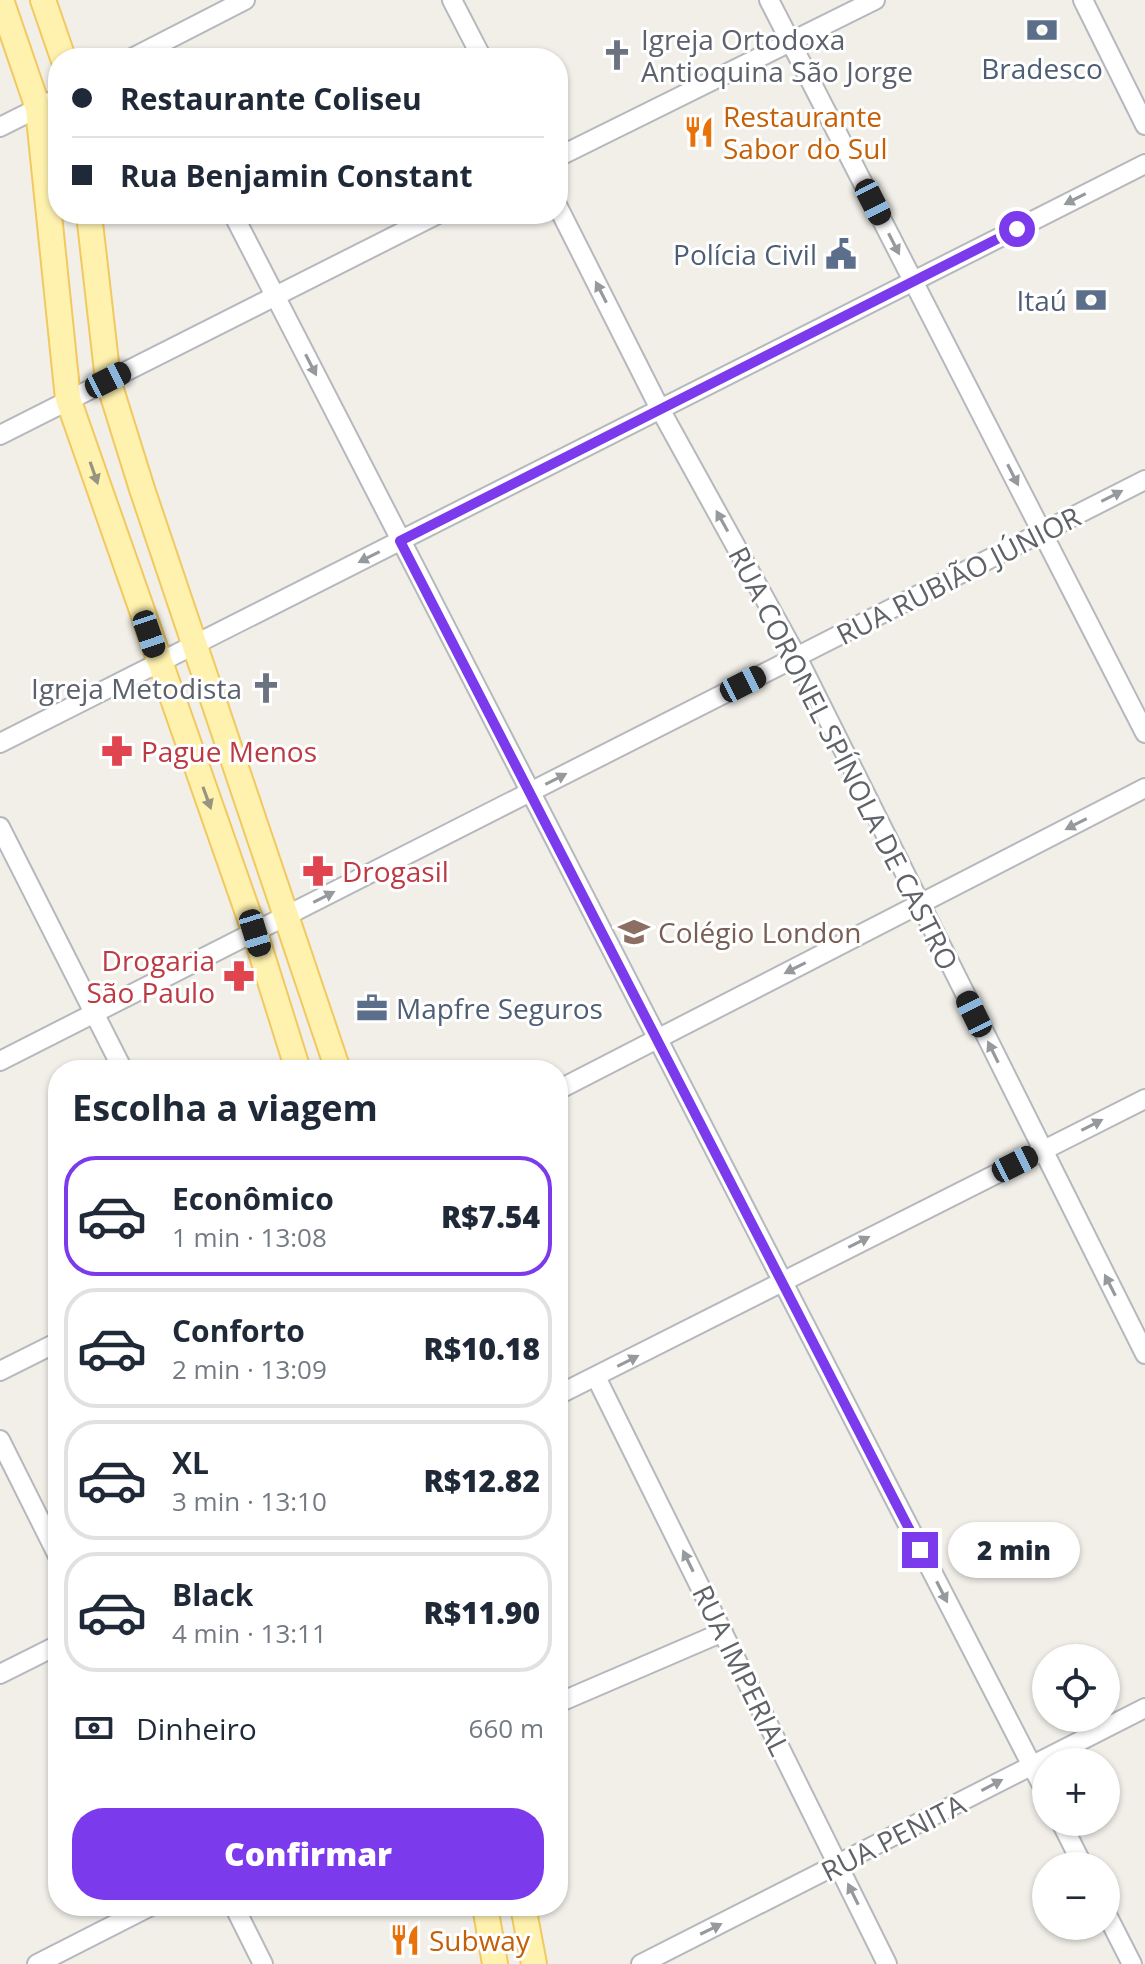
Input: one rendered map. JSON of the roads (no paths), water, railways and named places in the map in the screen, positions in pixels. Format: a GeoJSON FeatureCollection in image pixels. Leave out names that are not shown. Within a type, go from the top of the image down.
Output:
{"type":"FeatureCollection","features":[{"type":"Feature","properties":{"kind":"main road"},"geometry":{"type":"LineString","coordinates":[[1,0],[48,103]]}},
{"type":"Feature","properties":{"kind":"main road"},"geometry":{"type":"LineString","coordinates":[[43,0],[60,48]]}},
{"type":"Feature","properties":{"kind":"main road"},"geometry":{"type":"LineString","coordinates":[[56,224],[68,399],[255,933],[295,1060]]}},
{"type":"Feature","properties":{"kind":"main road"},"geometry":{"type":"LineString","coordinates":[[90,224],[108,380],[335,1060]]}},
{"type":"Feature","properties":{"kind":"main road"},"geometry":{"type":"LineString","coordinates":[[487,1916],[495,1964]]}},
{"type":"Feature","properties":{"kind":"main road"},"geometry":{"type":"LineString","coordinates":[[525,1916],[534,1964]]}},
{"type":"Feature","properties":{"kind":"street"},"geometry":{"type":"LineString","coordinates":[[157,48],[245,0]]}},
{"type":"Feature","properties":{"kind":"street"},"geometry":{"type":"LineString","coordinates":[[452,0],[477,48]]}},
{"type":"Feature","properties":{"kind":"street"},"geometry":{"type":"LineString","coordinates":[[769,0],[1145,733]]}},
{"type":"Feature","properties":{"kind":"street"},"geometry":{"type":"LineString","coordinates":[[568,152],[875,0]]}},
{"type":"Feature","properties":{"kind":"street"},"geometry":{"type":"LineString","coordinates":[[1083,0],[1145,125]]}},
{"type":"Feature","properties":{"kind":"street"},"geometry":{"type":"LineString","coordinates":[[0,127],[48,103]]}},
{"type":"Feature","properties":{"kind":"street"},"geometry":{"type":"LineString","coordinates":[[0,743],[1145,164]]}},
{"type":"Feature","properties":{"kind":"street"},"geometry":{"type":"LineString","coordinates":[[238,224],[1032,1765]]}},
{"type":"Feature","properties":{"kind":"street"},"geometry":{"type":"LineString","coordinates":[[0,435],[418,224]]}},
{"type":"Feature","properties":{"kind":"street","name":"RUA CORONEL SPÍNOLA DE CASTRO"},"geometry":{"type":"LineString","coordinates":[[567,224],[660,409],[797,657],[1145,1354]]}},
{"type":"Feature","properties":{"kind":"street","name":"RUA RUBIÃO JÚNIOR"},"geometry":{"type":"LineString","coordinates":[[0,1061],[1145,480]]}},
{"type":"Feature","properties":{"kind":"street"},"geometry":{"type":"LineString","coordinates":[[568,1085],[1145,788]]}},
{"type":"Feature","properties":{"kind":"street"},"geometry":{"type":"LineString","coordinates":[[0,827],[118,1060]]}},
{"type":"Feature","properties":{"kind":"street"},"geometry":{"type":"LineString","coordinates":[[568,1390],[1145,1099]]}},
{"type":"Feature","properties":{"kind":"street"},"geometry":{"type":"LineString","coordinates":[[0,1371],[48,1347]]}},
{"type":"Feature","properties":{"kind":"street","name":"RUA IMPERIAL"},"geometry":{"type":"LineString","coordinates":[[596,1377],[887,1964]]}},
{"type":"Feature","properties":{"kind":"street"},"geometry":{"type":"LineString","coordinates":[[0,1440],[48,1536]]}},
{"type":"Feature","properties":{"kind":"street"},"geometry":{"type":"LineString","coordinates":[[568,1699],[723,1632]]}},
{"type":"Feature","properties":{"kind":"street"},"geometry":{"type":"LineString","coordinates":[[0,1674],[48,1650]]}},
{"type":"Feature","properties":{"kind":"street","name":"RUA PENITA"},"geometry":{"type":"LineString","coordinates":[[1066,1748],[1145,1708]]}},
{"type":"Feature","properties":{"kind":"street","name":"RUA PENITA"},"geometry":{"type":"LineString","coordinates":[[641,1964],[839,1866],[1032,1765]]}},
{"type":"Feature","properties":{"kind":"street"},"geometry":{"type":"LineString","coordinates":[[37,1964],[131,1916]]}},
{"type":"Feature","properties":{"kind":"street"},"geometry":{"type":"LineString","coordinates":[[239,1916],[263,1964]]}},
{"type":"Feature","properties":{"kind":"street"},"geometry":{"type":"LineString","coordinates":[[1120,1940],[1132,1964]]}},
{"type":"Feature","properties":{"kind":"place","name":"Bradesco"},"geometry":{"type":"Point","coordinates":[1042,30]}},
{"type":"Feature","properties":{"kind":"place","name":"Igreja Ortodoxa Antioquina São Jorge"},"geometry":{"type":"Point","coordinates":[617,55]}},
{"type":"Feature","properties":{"kind":"place","name":"Restaurante Sabor do Sul"},"geometry":{"type":"Point","coordinates":[699,132]}},
{"type":"Feature","properties":{"kind":"place","name":"Polícia Civil"},"geometry":{"type":"Point","coordinates":[841,254]}},
{"type":"Feature","properties":{"kind":"place","name":"Itaú"},"geometry":{"type":"Point","coordinates":[1091,300]}},
{"type":"Feature","properties":{"kind":"place","name":"Igreja Metodista"},"geometry":{"type":"Point","coordinates":[266,688]}},
{"type":"Feature","properties":{"kind":"place","name":"Pague Menos"},"geometry":{"type":"Point","coordinates":[117,751]}},
{"type":"Feature","properties":{"kind":"place","name":"Drogasil"},"geometry":{"type":"Point","coordinates":[318,871]}},
{"type":"Feature","properties":{"kind":"place","name":"Colégio London"},"geometry":{"type":"Point","coordinates":[634,932]}},
{"type":"Feature","properties":{"kind":"place","name":"Drogaria São Paulo"},"geometry":{"type":"Point","coordinates":[239,976]}},
{"type":"Feature","properties":{"kind":"place","name":"Mapfre Seguros"},"geometry":{"type":"Point","coordinates":[372,1008]}},
{"type":"Feature","properties":{"kind":"place","name":"Subway"},"geometry":{"type":"Point","coordinates":[405,1940]}}]}
